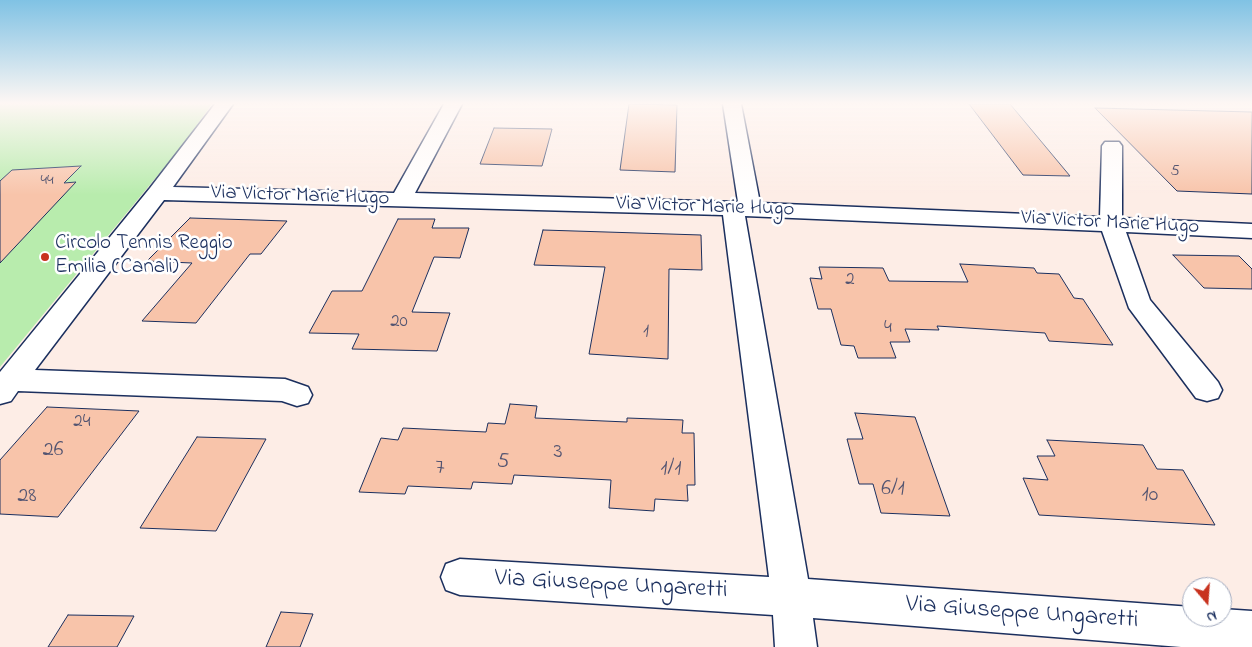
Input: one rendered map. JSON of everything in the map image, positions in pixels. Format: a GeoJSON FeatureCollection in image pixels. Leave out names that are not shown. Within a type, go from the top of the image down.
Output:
{"type":"FeatureCollection","features":[{"type":"Feature","properties":{"kind":"street"},"geometry":{"type":"LineString","coordinates":[[5,387],[158,193],[202,134]]}},
{"type":"Feature","properties":{"kind":"street"},"geometry":{"type":"LineString","coordinates":[[401,200],[437,134]]}},
{"type":"Feature","properties":{"kind":"street"},"geometry":{"type":"LineString","coordinates":[[735,134],[742,209],[796,647]]}},
{"type":"Feature","properties":{"kind":"street"},"geometry":{"type":"LineString","coordinates":[[1112,146],[1111,224],[1138,302],[1207,390]]}},
{"type":"Feature","properties":{"kind":"street","name":"Via Victor Marie Hugo"},"geometry":{"type":"LineString","coordinates":[[158,193],[742,209],[1252,231]]}},
{"type":"Feature","properties":{"kind":"street"},"geometry":{"type":"LineString","coordinates":[[5,387],[285,390],[297,395]]}},
{"type":"Feature","properties":{"kind":"street","name":"Via Giuseppe Ungaretti"},"geometry":{"type":"LineString","coordinates":[[460,577],[791,597],[1252,632]]}},
{"type":"Feature","properties":{"kind":"green space","name":"Circolo Tennis Reggio Emilia (Canali)"},"geometry":{"type":"Polygon","coordinates":[[[0,134],[190,134],[181,147],[0,367],[0,134]]]}},
{"type":"Feature","properties":{"kind":"building"},"geometry":{"type":"Polygon","coordinates":[[[492,134],[551,134],[542,166],[480,164],[492,134]]]}},
{"type":"Feature","properties":{"kind":"building"},"geometry":{"type":"Polygon","coordinates":[[[625,134],[676,134],[675,172],[620,170],[625,134]]]}},
{"type":"Feature","properties":{"kind":"building"},"geometry":{"type":"Polygon","coordinates":[[[992,134],[1035,134],[1070,176],[1023,175],[992,134]]]}},
{"type":"Feature","properties":{"kind":"building"},"geometry":{"type":"Polygon","coordinates":[[[1121,134],[1252,134],[1252,194],[1177,191],[1121,134]]]}},
{"type":"Feature","properties":{"kind":"building"},"geometry":{"type":"Polygon","coordinates":[[[81,166],[64,183],[76,182],[0,263],[0,181],[12,170],[81,166]]]}},
{"type":"Feature","properties":{"kind":"building"},"geometry":{"type":"Polygon","coordinates":[[[190,218],[287,221],[261,254],[250,254],[196,323],[142,321],[192,263],[147,261],[190,218]]]}},
{"type":"Feature","properties":{"kind":"building"},"geometry":{"type":"Polygon","coordinates":[[[398,219],[435,219],[432,228],[469,228],[460,258],[434,257],[412,312],[450,313],[437,351],[352,349],[359,334],[309,333],[332,291],[362,291],[398,219]]]}},
{"type":"Feature","properties":{"kind":"building"},"geometry":{"type":"Polygon","coordinates":[[[543,230],[701,235],[702,270],[669,269],[668,359],[589,354],[605,267],[534,265],[543,230]]]}},
{"type":"Feature","properties":{"kind":"building"},"geometry":{"type":"Polygon","coordinates":[[[1173,255],[1239,256],[1252,269],[1252,289],[1204,288],[1173,255]]]}},
{"type":"Feature","properties":{"kind":"building"},"geometry":{"type":"Polygon","coordinates":[[[960,264],[1034,268],[1037,273],[1059,274],[1074,298],[1083,299],[1113,345],[1049,341],[1045,333],[937,326],[939,330],[905,329],[910,342],[890,342],[896,358],[858,358],[854,346],[841,345],[831,309],[818,309],[810,278],[822,279],[819,267],[883,268],[889,281],[968,282],[960,264]]]}},
{"type":"Feature","properties":{"kind":"building"},"geometry":{"type":"Polygon","coordinates":[[[510,404],[537,406],[535,418],[627,422],[627,418],[683,420],[682,433],[694,433],[695,485],[687,485],[688,501],[655,499],[654,511],[609,508],[611,480],[514,475],[512,484],[473,482],[471,489],[408,486],[405,494],[359,492],[381,438],[398,440],[403,428],[486,432],[488,423],[505,424],[510,404]]]}},
{"type":"Feature","properties":{"kind":"building"},"geometry":{"type":"Polygon","coordinates":[[[47,407],[139,411],[58,517],[0,514],[0,460],[47,407]]]}},
{"type":"Feature","properties":{"kind":"building"},"geometry":{"type":"Polygon","coordinates":[[[855,413],[915,417],[950,516],[881,513],[873,484],[859,484],[847,439],[863,439],[855,413]]]}},
{"type":"Feature","properties":{"kind":"building"},"geometry":{"type":"Polygon","coordinates":[[[197,437],[266,439],[216,531],[140,528],[197,437]]]}},
{"type":"Feature","properties":{"kind":"building"},"geometry":{"type":"Polygon","coordinates":[[[1047,440],[1143,445],[1157,469],[1183,470],[1215,525],[1039,515],[1023,478],[1048,480],[1037,456],[1055,456],[1047,440]]]}},
{"type":"Feature","properties":{"kind":"building"},"geometry":{"type":"Polygon","coordinates":[[[281,612],[313,614],[300,647],[266,647],[281,612]]]}},
{"type":"Feature","properties":{"kind":"building"},"geometry":{"type":"Polygon","coordinates":[[[68,615],[134,616],[117,647],[48,647],[68,615]]]}},
{"type":"Feature","properties":{"kind":"place","name":"Circolo Tennis Reggio Emilia (Canali)"},"geometry":{"type":"Point","coordinates":[45,257]}}]}
